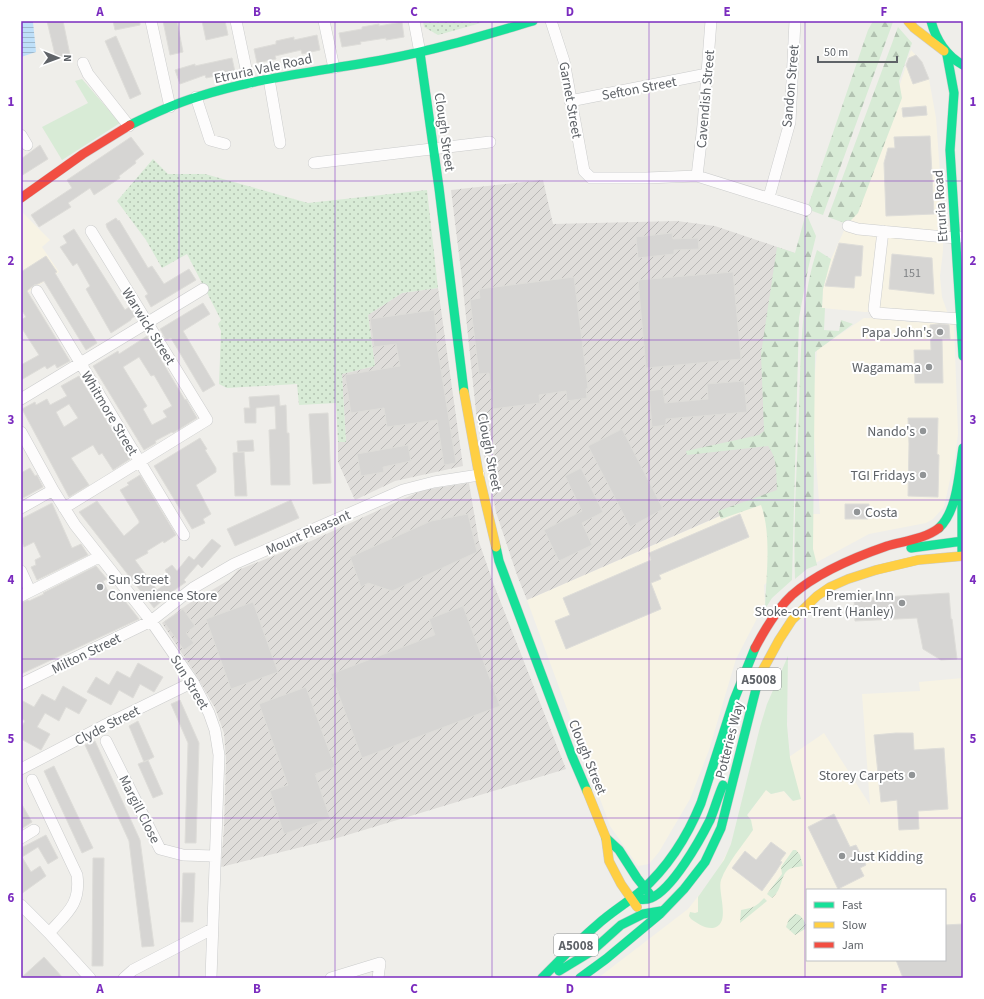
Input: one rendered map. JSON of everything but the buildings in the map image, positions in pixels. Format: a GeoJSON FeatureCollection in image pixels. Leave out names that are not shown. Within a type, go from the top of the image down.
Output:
{"type":"FeatureCollection","features":[{"type":"Feature","properties":{"kind":"main road","name":"Etruria Vale Road"},"geometry":{"type":"LineString","coordinates":[[21,198],[60,169],[129,126],[196,97],[269,79],[420,53],[532,21]]}},
{"type":"Feature","properties":{"kind":"main road"},"geometry":{"type":"LineString","coordinates":[[908,21],[914,28],[963,65]]}},
{"type":"Feature","properties":{"kind":"main road"},"geometry":{"type":"LineString","coordinates":[[931,21],[936,38],[946,53]]}},
{"type":"Feature","properties":{"kind":"main road","name":"Clough Street"},"geometry":{"type":"LineString","coordinates":[[420,53],[434,149],[465,401],[479,475],[499,561],[572,756],[606,838],[609,861],[630,898],[643,914],[652,921]]}},
{"type":"Feature","properties":{"kind":"main road","name":"Etruria Road"},"geometry":{"type":"LineString","coordinates":[[946,53],[954,93],[950,150],[960,237],[963,356]]}},
{"type":"Feature","properties":{"kind":"main road","name":"Potteries Way"},"geometry":{"type":"LineString","coordinates":[[644,888],[664,867],[690,826],[705,794],[738,688],[746,668],[754,649],[781,607],[788,598],[818,576],[863,556],[901,542],[924,537],[941,526],[954,504],[963,448]]}},
{"type":"Feature","properties":{"kind":"main road"},"geometry":{"type":"LineString","coordinates":[[963,473],[963,558]]}},
{"type":"Feature","properties":{"kind":"main road"},"geometry":{"type":"LineString","coordinates":[[863,556],[962,541]]}},
{"type":"Feature","properties":{"kind":"main road","name":"Potteries Way"},"geometry":{"type":"LineString","coordinates":[[580,978],[665,910],[685,890],[703,866],[714,847],[728,803],[760,675],[792,620],[816,596],[830,587],[876,570],[918,560],[963,558]]}},
{"type":"Feature","properties":{"kind":"main road","name":"A5008"},"geometry":{"type":"LineString","coordinates":[[652,898],[668,885],[689,856],[709,820],[729,768],[744,718],[760,675]]}},
{"type":"Feature","properties":{"kind":"main road","name":"Clough Street"},"geometry":{"type":"LineString","coordinates":[[606,838],[619,850],[644,888],[665,910]]}},
{"type":"Feature","properties":{"kind":"main road","name":"A5008"},"geometry":{"type":"LineString","coordinates":[[542,978],[611,913],[644,888]]}},
{"type":"Feature","properties":{"kind":"main road"},"geometry":{"type":"LineString","coordinates":[[630,898],[652,898]]}},
{"type":"Feature","properties":{"kind":"main road","name":"A5008"},"geometry":{"type":"LineString","coordinates":[[546,978],[592,951],[622,925],[643,914],[665,910]]}},
{"type":"Feature","properties":{"kind":"street"},"geometry":{"type":"LineString","coordinates":[[151,21],[170,107]]}},
{"type":"Feature","properties":{"kind":"street"},"geometry":{"type":"LineString","coordinates":[[236,21],[249,83]]}},
{"type":"Feature","properties":{"kind":"street"},"geometry":{"type":"LineString","coordinates":[[324,21],[334,68]]}},
{"type":"Feature","properties":{"kind":"street"},"geometry":{"type":"LineString","coordinates":[[414,21],[420,53]]}},
{"type":"Feature","properties":{"kind":"street","name":"Garnet Street"},"geometry":{"type":"LineString","coordinates":[[551,21],[564,61],[570,101],[584,171],[592,178],[697,176]]}},
{"type":"Feature","properties":{"kind":"street","name":"Cavendish Street"},"geometry":{"type":"LineString","coordinates":[[697,176],[703,125],[711,21]]}},
{"type":"Feature","properties":{"kind":"street","name":"Sandon Street"},"geometry":{"type":"LineString","coordinates":[[768,197],[790,122],[795,21]]}},
{"type":"Feature","properties":{"kind":"street"},"geometry":{"type":"LineString","coordinates":[[83,63],[88,74],[129,126]]}},
{"type":"Feature","properties":{"kind":"street","name":"Sefton Street"},"geometry":{"type":"LineString","coordinates":[[570,101],[707,74]]}},
{"type":"Feature","properties":{"kind":"street"},"geometry":{"type":"LineString","coordinates":[[269,79],[280,143]]}},
{"type":"Feature","properties":{"kind":"street"},"geometry":{"type":"LineString","coordinates":[[196,97],[210,140],[225,144]]}},
{"type":"Feature","properties":{"kind":"street"},"geometry":{"type":"LineString","coordinates":[[21,134],[27,145]]}},
{"type":"Feature","properties":{"kind":"street"},"geometry":{"type":"LineString","coordinates":[[314,163],[490,142]]}},
{"type":"Feature","properties":{"kind":"street"},"geometry":{"type":"LineString","coordinates":[[697,176],[806,210]]}},
{"type":"Feature","properties":{"kind":"street"},"geometry":{"type":"LineString","coordinates":[[848,226],[858,229],[960,237]]}},
{"type":"Feature","properties":{"kind":"street","name":"Warwick Street"},"geometry":{"type":"LineString","coordinates":[[91,231],[207,420],[139,462]]}},
{"type":"Feature","properties":{"kind":"street"},"geometry":{"type":"LineString","coordinates":[[883,231],[874,309],[876,313],[961,319]]}},
{"type":"Feature","properties":{"kind":"street"},"geometry":{"type":"LineString","coordinates":[[21,399],[204,289]]}},
{"type":"Feature","properties":{"kind":"street","name":"Whitmore Street"},"geometry":{"type":"LineString","coordinates":[[37,291],[184,535]]}},
{"type":"Feature","properties":{"kind":"street","name":"Sun Street"},"geometry":{"type":"LineString","coordinates":[[21,432],[64,508],[99,557],[151,621],[193,682],[209,713],[218,743],[219,755],[214,856],[211,978]]}},
{"type":"Feature","properties":{"kind":"street"},"geometry":{"type":"LineString","coordinates":[[64,508],[139,462]]}},
{"type":"Feature","properties":{"kind":"street","name":"Mount Pleasant"},"geometry":{"type":"LineString","coordinates":[[151,621],[193,588],[234,564],[403,490],[434,482],[479,475]]}},
{"type":"Feature","properties":{"kind":"street"},"geometry":{"type":"LineString","coordinates":[[21,508],[53,490]]}},
{"type":"Feature","properties":{"kind":"street"},"geometry":{"type":"LineString","coordinates":[[21,571],[26,593],[99,557]]}},
{"type":"Feature","properties":{"kind":"street","name":"Milton Street"},"geometry":{"type":"LineString","coordinates":[[21,684],[151,621]]}},
{"type":"Feature","properties":{"kind":"street","name":"Clyde Street"},"geometry":{"type":"LineString","coordinates":[[21,769],[103,726],[193,682]]}},
{"type":"Feature","properties":{"kind":"street","name":"Margill Close"},"geometry":{"type":"LineString","coordinates":[[106,741],[160,849],[183,855],[214,856]]}},
{"type":"Feature","properties":{"kind":"street"},"geometry":{"type":"LineString","coordinates":[[32,780],[77,875],[77,897],[73,906],[49,933]]}},
{"type":"Feature","properties":{"kind":"street"},"geometry":{"type":"LineString","coordinates":[[21,838],[34,830]]}},
{"type":"Feature","properties":{"kind":"street"},"geometry":{"type":"LineString","coordinates":[[21,905],[90,978]]}},
{"type":"Feature","properties":{"kind":"street"},"geometry":{"type":"LineString","coordinates":[[124,978],[212,929]]}},
{"type":"Feature","properties":{"kind":"street"},"geometry":{"type":"LineString","coordinates":[[332,978],[380,963],[378,978]]}},
{"type":"Feature","properties":{"kind":"shaded area"},"geometry":{"type":"Polygon","coordinates":[[[911,50],[922,62],[929,79],[936,118],[943,215],[943,251],[940,276],[942,297],[948,314],[880,311],[865,312],[822,308],[823,289],[831,259],[848,222],[893,106],[911,50]]]}},
{"type":"Feature","properties":{"kind":"shaded area"},"geometry":{"type":"Polygon","coordinates":[[[543,180],[553,224],[677,221],[715,226],[795,253],[780,499],[770,494],[527,600],[496,512],[477,421],[451,190],[543,180]]]}},
{"type":"Feature","properties":{"kind":"shaded area"},"geometry":{"type":"Polygon","coordinates":[[[21,211],[50,240],[42,247],[59,272],[21,297],[21,211]]]}},
{"type":"Feature","properties":{"kind":"shaded area"},"geometry":{"type":"Polygon","coordinates":[[[438,288],[463,466],[395,481],[355,500],[338,462],[338,442],[346,442],[342,374],[375,366],[368,315],[402,293],[438,288]]]}},
{"type":"Feature","properties":{"kind":"shaded area"},"geometry":{"type":"Polygon","coordinates":[[[864,318],[904,319],[906,322],[954,323],[958,434],[955,457],[944,507],[933,519],[926,523],[869,534],[808,567],[808,514],[820,514],[812,409],[817,350],[864,318]]]}},
{"type":"Feature","properties":{"kind":"shaded area"},"geometry":{"type":"Polygon","coordinates":[[[469,483],[479,542],[494,585],[566,769],[334,839],[221,867],[226,760],[224,733],[215,708],[196,675],[162,623],[188,604],[229,580],[238,570],[311,541],[423,490],[469,483]]]}},
{"type":"Feature","properties":{"kind":"shaded area"},"geometry":{"type":"Polygon","coordinates":[[[771,494],[770,580],[764,585],[765,603],[736,659],[709,750],[690,799],[659,852],[649,864],[638,866],[610,826],[527,600],[771,494]]]}},
{"type":"Feature","properties":{"kind":"shaded area"},"geometry":{"type":"Polygon","coordinates":[[[963,678],[963,978],[598,978],[688,909],[715,875],[747,816],[766,789],[771,794],[784,791],[792,801],[786,759],[824,733],[870,805],[862,694],[920,691],[919,682],[963,678]]]}},
{"type":"Feature","properties":{"kind":"green space"},"geometry":{"type":"Polygon","coordinates":[[[423,21],[488,21],[438,35],[424,27],[423,21]]]}},
{"type":"Feature","properties":{"kind":"green space"},"geometry":{"type":"Polygon","coordinates":[[[873,21],[893,22],[823,215],[807,209],[868,30],[873,21]]]}},
{"type":"Feature","properties":{"kind":"green space"},"geometry":{"type":"Polygon","coordinates":[[[898,27],[912,43],[899,81],[902,98],[858,213],[847,224],[828,217],[898,27]]]}},
{"type":"Feature","properties":{"kind":"green space"},"geometry":{"type":"Polygon","coordinates":[[[82,79],[120,123],[62,160],[42,127],[88,103],[75,81],[82,79]]]}},
{"type":"Feature","properties":{"kind":"green space"},"geometry":{"type":"Polygon","coordinates":[[[153,159],[168,174],[205,174],[308,203],[427,190],[438,288],[402,293],[368,315],[375,366],[342,374],[346,442],[338,442],[336,403],[299,405],[297,384],[227,388],[219,384],[221,331],[218,324],[221,320],[187,254],[162,268],[146,240],[117,201],[153,159]]]}},
{"type":"Feature","properties":{"kind":"green space"},"geometry":{"type":"Polygon","coordinates":[[[806,213],[816,236],[799,318],[792,580],[772,598],[765,609],[767,543],[761,505],[721,519],[718,511],[777,490],[776,467],[771,451],[768,446],[687,455],[686,451],[759,435],[764,431],[761,354],[777,247],[795,253],[806,213]]]}},
{"type":"Feature","properties":{"kind":"green space"},"geometry":{"type":"Polygon","coordinates":[[[817,250],[831,259],[823,289],[822,308],[825,308],[824,330],[839,331],[841,320],[853,324],[815,352],[813,549],[817,565],[807,569],[795,579],[795,516],[802,330],[807,290],[817,250]]]}},
{"type":"Feature","properties":{"kind":"green space"},"geometry":{"type":"Polygon","coordinates":[[[788,656],[787,725],[790,758],[801,799],[793,801],[784,791],[771,794],[766,790],[747,815],[751,820],[753,830],[731,861],[721,880],[720,885],[723,907],[722,921],[719,926],[707,928],[691,919],[689,916],[690,912],[698,912],[698,897],[724,860],[731,844],[760,727],[767,704],[788,656]]]}},
{"type":"Feature","properties":{"kind":"green space"},"geometry":{"type":"Polygon","coordinates":[[[793,850],[796,850],[800,855],[803,866],[791,868],[785,873],[778,891],[772,898],[767,894],[782,874],[781,867],[793,850]]]}},
{"type":"Feature","properties":{"kind":"green space"},"geometry":{"type":"Polygon","coordinates":[[[764,898],[767,901],[740,923],[741,910],[754,907],[764,898]]]}},
{"type":"Feature","properties":{"kind":"green space"},"geometry":{"type":"Polygon","coordinates":[[[795,914],[801,916],[806,925],[805,929],[795,935],[786,927],[789,919],[795,914]]]}},
{"type":"Feature","properties":{"kind":"water"},"geometry":{"type":"Polygon","coordinates":[[[21,21],[33,22],[36,52],[21,57],[21,21]]]}},
{"type":"Feature","properties":{"kind":"traffic: fast"},"geometry":{"type":"LineString","coordinates":[[130,125],[171,106],[220,90],[267,79],[424,51],[533,21]]}},
{"type":"Feature","properties":{"kind":"traffic: fast"},"geometry":{"type":"LineString","coordinates":[[931,21],[939,41],[946,52],[963,65]]}},
{"type":"Feature","properties":{"kind":"traffic: fast"},"geometry":{"type":"LineString","coordinates":[[420,53],[439,188],[464,392]]}},
{"type":"Feature","properties":{"kind":"traffic: fast"},"geometry":{"type":"LineString","coordinates":[[947,55],[954,93],[950,150],[963,356]]}},
{"type":"Feature","properties":{"kind":"traffic: fast"},"geometry":{"type":"LineString","coordinates":[[939,528],[945,520],[954,501],[959,479],[963,448]]}},
{"type":"Feature","properties":{"kind":"traffic: fast"},"geometry":{"type":"LineString","coordinates":[[962,490],[962,552]]}},
{"type":"Feature","properties":{"kind":"traffic: fast"},"geometry":{"type":"LineString","coordinates":[[911,548],[963,541]]}},
{"type":"Feature","properties":{"kind":"traffic: fast"},"geometry":{"type":"LineString","coordinates":[[496,547],[499,561],[572,756],[587,791]]}},
{"type":"Feature","properties":{"kind":"traffic: fast"},"geometry":{"type":"LineString","coordinates":[[542,978],[590,931],[651,882],[676,850],[690,827],[701,803],[734,700],[755,648]]}},
{"type":"Feature","properties":{"kind":"traffic: fast"},"geometry":{"type":"LineString","coordinates":[[580,978],[606,959],[660,914],[684,889],[705,862],[721,828],[758,681]]}},
{"type":"Feature","properties":{"kind":"traffic: fast"},"geometry":{"type":"LineString","coordinates":[[630,898],[644,900],[649,899],[668,885],[685,864],[710,820],[723,785]]}},
{"type":"Feature","properties":{"kind":"traffic: fast"},"geometry":{"type":"LineString","coordinates":[[606,838],[619,850],[637,878],[652,897]]}},
{"type":"Feature","properties":{"kind":"traffic: fast"},"geometry":{"type":"LineString","coordinates":[[559,971],[592,951],[621,925],[643,914],[661,911]]}},
{"type":"Feature","properties":{"kind":"traffic: slow"},"geometry":{"type":"LineString","coordinates":[[908,21],[914,28],[944,51]]}},
{"type":"Feature","properties":{"kind":"traffic: slow"},"geometry":{"type":"LineString","coordinates":[[464,392],[479,475],[496,547]]}},
{"type":"Feature","properties":{"kind":"traffic: slow"},"geometry":{"type":"LineString","coordinates":[[758,681],[779,640],[792,620],[817,596],[830,587],[848,579],[876,570],[918,560],[963,556]]}},
{"type":"Feature","properties":{"kind":"traffic: slow"},"geometry":{"type":"LineString","coordinates":[[587,791],[606,838],[609,861],[621,884],[637,907]]}},
{"type":"Feature","properties":{"kind":"traffic: jam"},"geometry":{"type":"LineString","coordinates":[[21,198],[83,154],[130,125]]}},
{"type":"Feature","properties":{"kind":"traffic: jam"},"geometry":{"type":"LineString","coordinates":[[755,648],[781,607],[792,595],[813,579],[862,555],[887,546],[927,535],[939,528]]}},
{"type":"Feature","properties":{"kind":"place","name":"Papa John's"},"geometry":{"type":"Point","coordinates":[940,332]}},
{"type":"Feature","properties":{"kind":"place","name":"Wagamama"},"geometry":{"type":"Point","coordinates":[929,367]}},
{"type":"Feature","properties":{"kind":"place","name":"Nando's"},"geometry":{"type":"Point","coordinates":[923,431]}},
{"type":"Feature","properties":{"kind":"place","name":"TGI Fridays"},"geometry":{"type":"Point","coordinates":[923,475]}},
{"type":"Feature","properties":{"kind":"place","name":"Costa"},"geometry":{"type":"Point","coordinates":[857,512]}},
{"type":"Feature","properties":{"kind":"place","name":"Sun Street Convenience Store"},"geometry":{"type":"Point","coordinates":[100,587]}},
{"type":"Feature","properties":{"kind":"place","name":"Premier Inn Stoke-on-Trent (Hanley)"},"geometry":{"type":"Point","coordinates":[902,603]}},
{"type":"Feature","properties":{"kind":"place","name":"Storey Carpets"},"geometry":{"type":"Point","coordinates":[912,775]}},
{"type":"Feature","properties":{"kind":"place","name":"Just Kidding"},"geometry":{"type":"Point","coordinates":[842,856]}}]}
